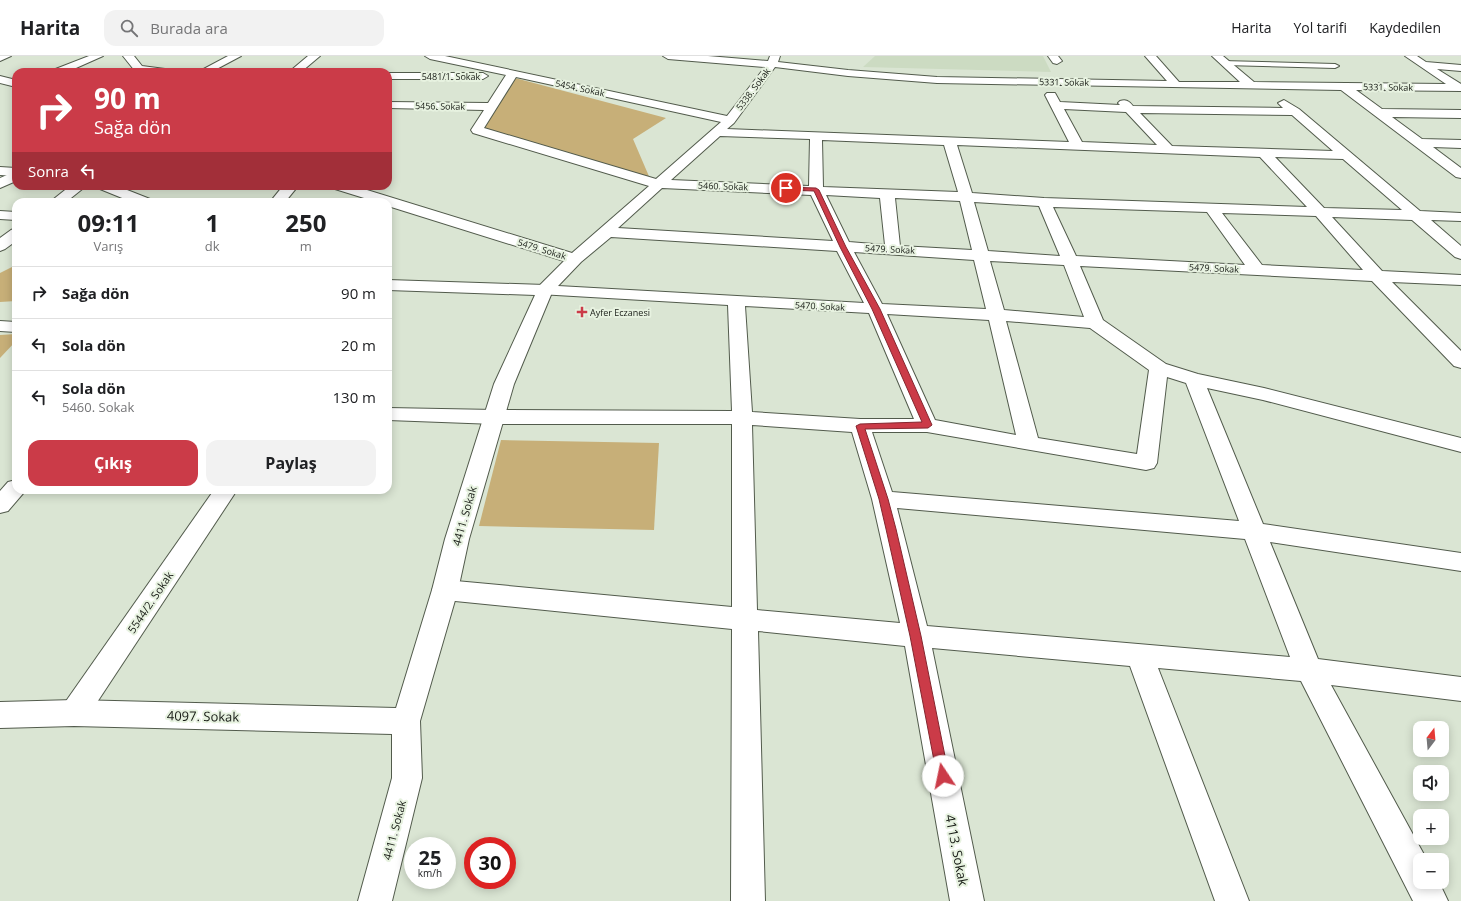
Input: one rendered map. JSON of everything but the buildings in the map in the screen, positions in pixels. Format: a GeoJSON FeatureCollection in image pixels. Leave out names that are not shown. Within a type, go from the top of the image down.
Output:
{"type":"FeatureCollection","features":[{"type":"Feature","properties":{"kind":"street"},"geometry":{"type":"LineString","coordinates":[[0,58],[6,56]]}},
{"type":"Feature","properties":{"kind":"street"},"geometry":{"type":"LineString","coordinates":[[67,68],[98,56]]}},
{"type":"Feature","properties":{"kind":"street"},"geometry":{"type":"LineString","coordinates":[[128,56],[139,68]]}},
{"type":"Feature","properties":{"kind":"street"},"geometry":{"type":"LineString","coordinates":[[211,68],[236,56]]}},
{"type":"Feature","properties":{"kind":"street"},"geometry":{"type":"LineString","coordinates":[[299,68],[315,56]]}},
{"type":"Feature","properties":{"kind":"street","name":"5454. Sokak"},"geometry":{"type":"LineString","coordinates":[[430,56],[730,120]]}},
{"type":"Feature","properties":{"kind":"street","name":"5331. Sokak"},"geometry":{"type":"LineString","coordinates":[[668,56],[774,60],[848,73],[937,80],[1044,81],[1176,85],[1460,88]]}},
{"type":"Feature","properties":{"kind":"street"},"geometry":{"type":"LineString","coordinates":[[1150,56],[1176,85]]}},
{"type":"Feature","properties":{"kind":"street"},"geometry":{"type":"LineString","coordinates":[[1410,56],[1460,88]]}},
{"type":"Feature","properties":{"kind":"street","name":"5338. Sokak"},"geometry":{"type":"LineString","coordinates":[[575,259],[730,120],[774,60]]}},
{"type":"Feature","properties":{"kind":"street"},"geometry":{"type":"LineString","coordinates":[[1221,60],[1250,85]]}},
{"type":"Feature","properties":{"kind":"street"},"geometry":{"type":"LineString","coordinates":[[393,87],[417,61]]}},
{"type":"Feature","properties":{"kind":"street"},"geometry":{"type":"LineString","coordinates":[[848,73],[857,64]]}},
{"type":"Feature","properties":{"kind":"street"},"geometry":{"type":"LineString","coordinates":[[1424,65],[1461,68]]}},
{"type":"Feature","properties":{"kind":"street"},"geometry":{"type":"LineString","coordinates":[[0,70],[12,72]]}},
{"type":"Feature","properties":{"kind":"street","name":"5481/1. Sokak"},"geometry":{"type":"LineString","coordinates":[[392,76],[504,77],[513,73]]}},
{"type":"Feature","properties":{"kind":"street","name":"5460. Sokak"},"geometry":{"type":"LineString","coordinates":[[513,73],[477,130],[479,132],[658,184],[887,193],[1044,202],[1212,209],[1461,217]]}},
{"type":"Feature","properties":{"kind":"street"},"geometry":{"type":"LineString","coordinates":[[0,79],[12,83]]}},
{"type":"Feature","properties":{"kind":"street"},"geometry":{"type":"LineString","coordinates":[[1044,81],[1078,146]]}},
{"type":"Feature","properties":{"kind":"street"},"geometry":{"type":"LineString","coordinates":[[1105,83],[1168,149]]}},
{"type":"Feature","properties":{"kind":"street"},"geometry":{"type":"LineString","coordinates":[[1264,85],[1461,254]]}},
{"type":"Feature","properties":{"kind":"street"},"geometry":{"type":"LineString","coordinates":[[1343,86],[1461,174]]}},
{"type":"Feature","properties":{"kind":"street"},"geometry":{"type":"LineString","coordinates":[[1427,87],[1461,110]]}},
{"type":"Feature","properties":{"kind":"street","name":"5456. Sokak"},"geometry":{"type":"LineString","coordinates":[[392,105],[491,107]]}},
{"type":"Feature","properties":{"kind":"street"},"geometry":{"type":"LineString","coordinates":[[1057,105],[1129,109],[1295,112]]}},
{"type":"Feature","properties":{"kind":"street"},"geometry":{"type":"LineString","coordinates":[[1380,113],[1461,114]]}},
{"type":"Feature","properties":{"kind":"street"},"geometry":{"type":"LineString","coordinates":[[716,132],[1346,155]]}},
{"type":"Feature","properties":{"kind":"street"},"geometry":{"type":"LineString","coordinates":[[816,136],[816,190],[843,247],[876,309],[928,425]]}},
{"type":"Feature","properties":{"kind":"street"},"geometry":{"type":"LineString","coordinates":[[949,141],[966,197],[1029,444]]}},
{"type":"Feature","properties":{"kind":"street"},"geometry":{"type":"LineString","coordinates":[[1420,142],[1461,144]]}},
{"type":"Feature","properties":{"kind":"street"},"geometry":{"type":"LineString","coordinates":[[1264,153],[1321,213],[1376,276],[1453,346],[1461,362]]}},
{"type":"Feature","properties":{"kind":"street"},"geometry":{"type":"LineString","coordinates":[[0,172],[12,172]]}},
{"type":"Feature","properties":{"kind":"street"},"geometry":{"type":"LineString","coordinates":[[0,184],[12,177]]}},
{"type":"Feature","properties":{"kind":"street"},"geometry":{"type":"LineString","coordinates":[[62,198],[73,190]]}},
{"type":"Feature","properties":{"kind":"street"},"geometry":{"type":"LineString","coordinates":[[115,190],[135,198]]}},
{"type":"Feature","properties":{"kind":"street"},"geometry":{"type":"LineString","coordinates":[[280,198],[288,190]]}},
{"type":"Feature","properties":{"kind":"street","name":"5479. Sokak"},"geometry":{"type":"LineString","coordinates":[[353,190],[379,198]]}},
{"type":"Feature","properties":{"kind":"street"},"geometry":{"type":"LineString","coordinates":[[887,193],[893,249]]}},
{"type":"Feature","properties":{"kind":"street","name":"5479. Sokak"},"geometry":{"type":"LineString","coordinates":[[392,202],[575,259],[607,232],[980,254],[1070,261],[1461,280]]}},
{"type":"Feature","properties":{"kind":"street"},"geometry":{"type":"LineString","coordinates":[[1044,202],[1095,323],[1159,368],[1194,379],[1264,394],[1461,446]]}},
{"type":"Feature","properties":{"kind":"street"},"geometry":{"type":"LineString","coordinates":[[1212,209],[1257,270]]}},
{"type":"Feature","properties":{"kind":"street"},"geometry":{"type":"LineString","coordinates":[[0,215],[12,216]]}},
{"type":"Feature","properties":{"kind":"street"},"geometry":{"type":"LineString","coordinates":[[0,246],[12,236]]}},
{"type":"Feature","properties":{"kind":"street"},"geometry":{"type":"LineString","coordinates":[[392,284],[545,290],[575,259]]}},
{"type":"Feature","properties":{"kind":"street","name":"5470. Sokak"},"geometry":{"type":"LineString","coordinates":[[545,290],[995,315],[1095,323]]}},
{"type":"Feature","properties":{"kind":"street","name":"4411. Sokak"},"geometry":{"type":"LineString","coordinates":[[375,901],[407,778],[406,721],[445,590],[457,539],[504,384],[545,290]]}},
{"type":"Feature","properties":{"kind":"street"},"geometry":{"type":"LineString","coordinates":[[736,301],[742,418],[748,901]]}},
{"type":"Feature","properties":{"kind":"street"},"geometry":{"type":"LineString","coordinates":[[0,326],[12,327]]}},
{"type":"Feature","properties":{"kind":"street"},"geometry":{"type":"LineString","coordinates":[[392,414],[494,417],[742,418],[860,426],[928,425],[1029,444],[1146,463],[1159,368]]}},
{"type":"Feature","properties":{"kind":"street"},"geometry":{"type":"LineString","coordinates":[[1194,379],[1309,670],[1413,866]]}},
{"type":"Feature","properties":{"kind":"street","name":"4113. Sokak"},"geometry":{"type":"LineString","coordinates":[[860,426],[884,499],[916,636],[967,901]]}},
{"type":"Feature","properties":{"kind":"street"},"geometry":{"type":"LineString","coordinates":[[0,505],[12,492]]}},
{"type":"Feature","properties":{"kind":"street","name":"5544/2. Sokak"},"geometry":{"type":"LineString","coordinates":[[74,713],[223,494]]}},
{"type":"Feature","properties":{"kind":"street"},"geometry":{"type":"LineString","coordinates":[[884,499],[1254,531],[1461,562]]}},
{"type":"Feature","properties":{"kind":"street"},"geometry":{"type":"LineString","coordinates":[[445,590],[916,636],[1309,670],[1461,689]]}},
{"type":"Feature","properties":{"kind":"street"},"geometry":{"type":"LineString","coordinates":[[1140,656],[1232,901]]}},
{"type":"Feature","properties":{"kind":"street","name":"4097. Sokak"},"geometry":{"type":"LineString","coordinates":[[0,715],[74,713],[406,721]]}},
{"type":"Feature","properties":{"kind":"street"},"geometry":{"type":"LineString","coordinates":[[1425,889],[1431,901]]}},
{"type":"Feature","properties":{"kind":"lane"},"geometry":{"type":"LineString","coordinates":[[1221,60],[1336,66]]}},
{"type":"Feature","properties":{"kind":"shaded area"},"geometry":{"type":"Polygon","coordinates":[[[875,56],[1043,56],[1051,72],[863,67],[875,56]]]}},
{"type":"Feature","properties":{"kind":"shaded area"},"geometry":{"type":"Polygon","coordinates":[[[515,78],[666,118],[633,139],[651,181],[480,129],[515,78]]]}},
{"type":"Feature","properties":{"kind":"shaded area"},"geometry":{"type":"Polygon","coordinates":[[[12,267],[12,301],[0,302],[0,273],[12,267]]]}},
{"type":"Feature","properties":{"kind":"shaded area"},"geometry":{"type":"Polygon","coordinates":[[[12,334],[12,345],[0,358],[0,335],[12,334]]]}},
{"type":"Feature","properties":{"kind":"shaded area"},"geometry":{"type":"Polygon","coordinates":[[[501,440],[659,443],[654,530],[479,526],[501,440]]]}},
{"type":"Feature","properties":{"kind":"place","name":"Ayfer Eczanesi"},"geometry":{"type":"Point","coordinates":[582,312]}},
{"type":"Feature","properties":{"kind":"route"},"geometry":{"type":"LineString","coordinates":[[786,188],[816,190],[843,247],[876,309],[928,425],[860,426],[884,499],[916,636],[943,776]]}}]}
